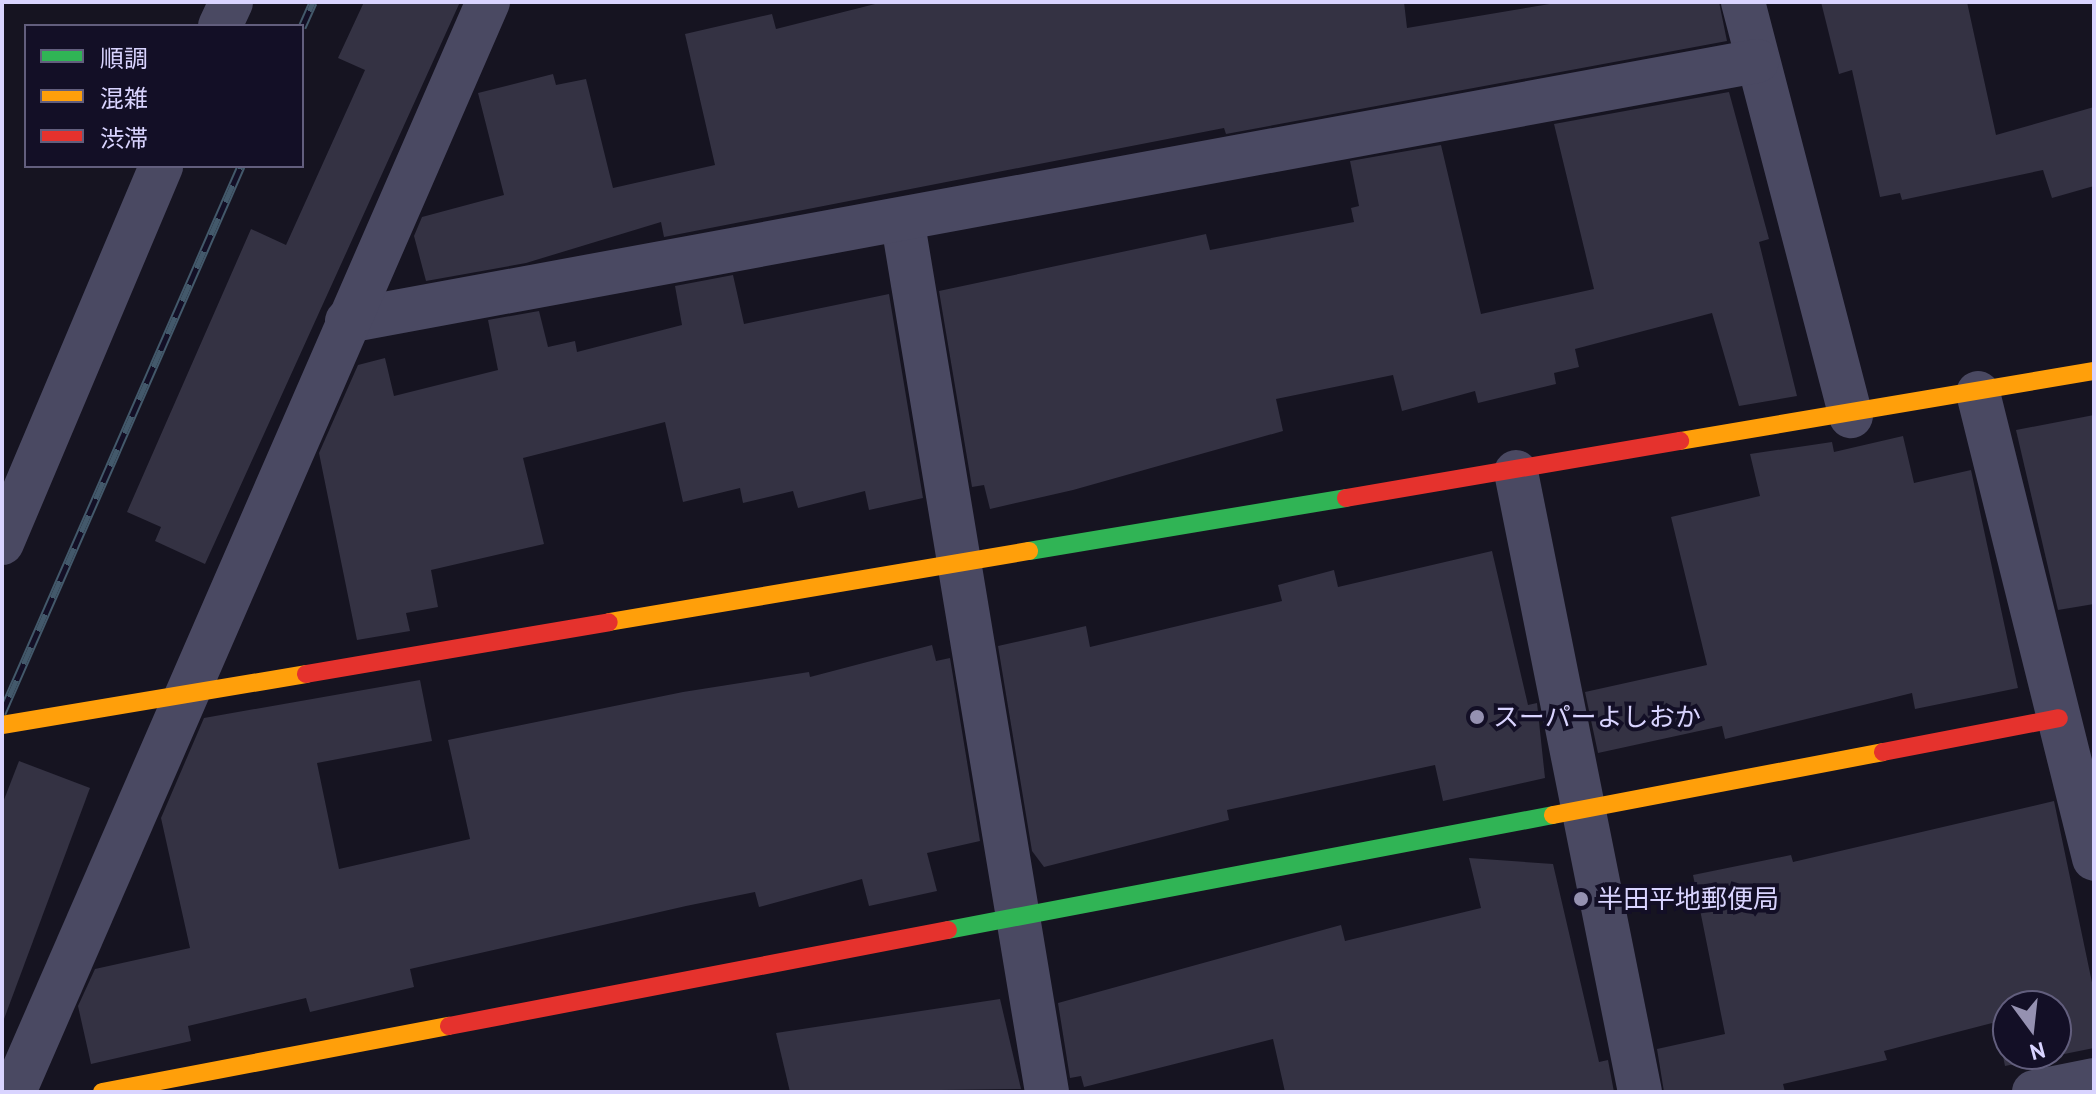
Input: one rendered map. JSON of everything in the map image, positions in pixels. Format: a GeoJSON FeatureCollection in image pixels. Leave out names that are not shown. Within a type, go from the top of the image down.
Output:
{"type":"FeatureCollection","features":[{"type":"Feature","properties":{"kind":"street"},"geometry":{"type":"LineString","coordinates":[[221,24],[231,2]]}},
{"type":"Feature","properties":{"kind":"street"},"geometry":{"type":"LineString","coordinates":[[14,1092],[182,697],[488,2]]}},
{"type":"Feature","properties":{"kind":"street"},"geometry":{"type":"LineString","coordinates":[[1743,2],[1851,416]]}},
{"type":"Feature","properties":{"kind":"street"},"geometry":{"type":"LineString","coordinates":[[347,321],[903,224],[1757,61]]}},
{"type":"Feature","properties":{"kind":"street"},"geometry":{"type":"LineString","coordinates":[[2,543],[160,168]]}},
{"type":"Feature","properties":{"kind":"street"},"geometry":{"type":"LineString","coordinates":[[903,224],[1047,1092]]}},
{"type":"Feature","properties":{"kind":"street"},"geometry":{"type":"LineString","coordinates":[[2,725],[1851,416],[2094,371]]}},
{"type":"Feature","properties":{"kind":"street"},"geometry":{"type":"LineString","coordinates":[[1978,393],[2094,859]]}},
{"type":"Feature","properties":{"kind":"street"},"geometry":{"type":"LineString","coordinates":[[1516,472],[1640,1092]]}},
{"type":"Feature","properties":{"kind":"street"},"geometry":{"type":"LineString","coordinates":[[102,1092],[1015,913],[2059,718]]}},
{"type":"Feature","properties":{"kind":"street"},"geometry":{"type":"LineString","coordinates":[[2034,1092],[2094,1080]]}},
{"type":"Feature","properties":{"kind":"building"},"geometry":{"type":"Polygon","coordinates":[[[364,2],[460,2],[205,564],[155,541],[161,527],[127,512],[251,229],[286,245],[365,70],[338,58],[364,2]]]}},
{"type":"Feature","properties":{"kind":"building"},"geometry":{"type":"Polygon","coordinates":[[[883,2],[1404,2],[1407,28],[1562,2],[1719,2],[1727,41],[1226,134],[1224,128],[664,237],[661,222],[526,263],[426,281],[414,236],[422,217],[504,195],[478,93],[553,74],[556,85],[586,79],[613,188],[715,165],[685,34],[772,14],[776,29],[883,2]]]}},
{"type":"Feature","properties":{"kind":"building"},"geometry":{"type":"Polygon","coordinates":[[[1821,2],[1967,2],[1996,135],[2094,107],[2094,186],[2052,198],[2043,170],[1902,200],[1900,193],[1880,197],[1852,70],[1839,74],[1821,2]]]}},
{"type":"Feature","properties":{"kind":"building"},"geometry":{"type":"Polygon","coordinates":[[[1729,92],[1769,239],[1759,242],[1797,396],[1739,406],[1712,313],[1575,349],[1579,367],[1554,373],[1556,384],[1478,403],[1475,391],[1402,411],[1393,375],[1276,399],[1283,431],[1073,490],[990,509],[984,485],[972,487],[939,291],[1206,234],[1210,250],[1354,222],[1351,208],[1359,206],[1350,161],[1441,145],[1481,314],[1594,289],[1554,124],[1729,92]]]}},
{"type":"Feature","properties":{"kind":"building"},"geometry":{"type":"Polygon","coordinates":[[[733,275],[744,324],[889,294],[923,498],[869,510],[865,491],[798,508],[793,491],[743,503],[740,488],[683,502],[665,422],[523,458],[544,544],[431,570],[438,607],[406,613],[410,631],[357,640],[319,453],[358,365],[385,358],[394,396],[498,370],[488,320],[539,311],[548,347],[575,341],[577,352],[682,325],[675,286],[733,275]]]}},
{"type":"Feature","properties":{"kind":"building"},"geometry":{"type":"Polygon","coordinates":[[[2094,415],[2094,604],[2058,610],[2016,430],[2094,415]]]}},
{"type":"Feature","properties":{"kind":"building"},"geometry":{"type":"Polygon","coordinates":[[[1903,436],[1914,483],[1971,470],[2018,688],[1915,709],[1912,693],[1725,739],[1722,726],[1598,753],[1585,692],[1707,665],[1671,517],[1760,496],[1750,454],[1832,442],[1834,452],[1903,436]]]}},
{"type":"Feature","properties":{"kind":"building"},"geometry":{"type":"Polygon","coordinates":[[[1492,551],[1528,705],[1537,703],[1545,778],[1443,801],[1435,765],[1227,810],[1229,820],[1044,867],[1032,851],[998,646],[1086,626],[1090,647],[1282,601],[1278,585],[1334,570],[1338,587],[1492,551]]]}},
{"type":"Feature","properties":{"kind":"building"},"geometry":{"type":"Polygon","coordinates":[[[932,645],[936,661],[950,658],[980,841],[927,853],[937,891],[869,906],[862,879],[759,907],[755,892],[686,906],[410,969],[414,987],[310,1012],[306,998],[188,1026],[191,1041],[91,1064],[78,1006],[95,969],[190,948],[161,818],[204,718],[420,680],[432,741],[317,763],[339,869],[470,839],[448,740],[683,692],[809,672],[810,677],[932,645]]]}},
{"type":"Feature","properties":{"kind":"building"},"geometry":{"type":"Polygon","coordinates":[[[19,761],[90,788],[4,1019],[2,805],[19,761]]]}},
{"type":"Feature","properties":{"kind":"building"},"geometry":{"type":"Polygon","coordinates":[[[2054,801],[2094,992],[2094,1048],[2072,1052],[2072,990],[1992,990],[1992,1023],[1884,1051],[1887,1060],[1783,1084],[1785,1092],[1664,1092],[1657,1049],[1725,1034],[1693,875],[1791,855],[1793,862],[2054,801]]]}},
{"type":"Feature","properties":{"kind":"building"},"geometry":{"type":"Polygon","coordinates":[[[1469,858],[1553,864],[1599,1062],[1608,1060],[1614,1092],[1285,1092],[1273,1039],[1084,1087],[1081,1076],[1070,1078],[1058,1003],[1341,925],[1345,941],[1481,908],[1469,858]]]}},
{"type":"Feature","properties":{"kind":"building"},"geometry":{"type":"Polygon","coordinates":[[[1000,999],[1021,1089],[790,1092],[776,1033],[1000,999]]]}},
{"type":"Feature","properties":{"kind":"railway"},"geometry":{"type":"LineString","coordinates":[[303,24],[313,2]]}},
{"type":"Feature","properties":{"kind":"railway"},"geometry":{"type":"LineString","coordinates":[[2,713],[240,168]]}},
{"type":"Feature","properties":{"kind":"traffic: fast"},"geometry":{"type":"LineString","coordinates":[[1029,551],[1346,498]]}},
{"type":"Feature","properties":{"kind":"traffic: fast"},"geometry":{"type":"LineString","coordinates":[[948,930],[1553,815]]}},
{"type":"Feature","properties":{"kind":"traffic: slow"},"geometry":{"type":"LineString","coordinates":[[1680,441],[2094,371]]}},
{"type":"Feature","properties":{"kind":"traffic: slow"},"geometry":{"type":"LineString","coordinates":[[609,622],[1029,551]]}},
{"type":"Feature","properties":{"kind":"traffic: slow"},"geometry":{"type":"LineString","coordinates":[[2,725],[306,674]]}},
{"type":"Feature","properties":{"kind":"traffic: slow"},"geometry":{"type":"LineString","coordinates":[[1553,815],[1883,752]]}},
{"type":"Feature","properties":{"kind":"traffic: slow"},"geometry":{"type":"LineString","coordinates":[[102,1092],[449,1026]]}},
{"type":"Feature","properties":{"kind":"traffic: jam"},"geometry":{"type":"LineString","coordinates":[[1346,498],[1680,441]]}},
{"type":"Feature","properties":{"kind":"traffic: jam"},"geometry":{"type":"LineString","coordinates":[[306,674],[609,622]]}},
{"type":"Feature","properties":{"kind":"traffic: jam"},"geometry":{"type":"LineString","coordinates":[[1883,752],[2059,718]]}},
{"type":"Feature","properties":{"kind":"traffic: jam"},"geometry":{"type":"LineString","coordinates":[[449,1026],[948,930]]}},
{"type":"Feature","properties":{"kind":"place","name":"スーパーよしおか"},"geometry":{"type":"Point","coordinates":[1477,717]}},
{"type":"Feature","properties":{"kind":"place","name":"半田平地郵便局"},"geometry":{"type":"Point","coordinates":[1581,899]}}]}
